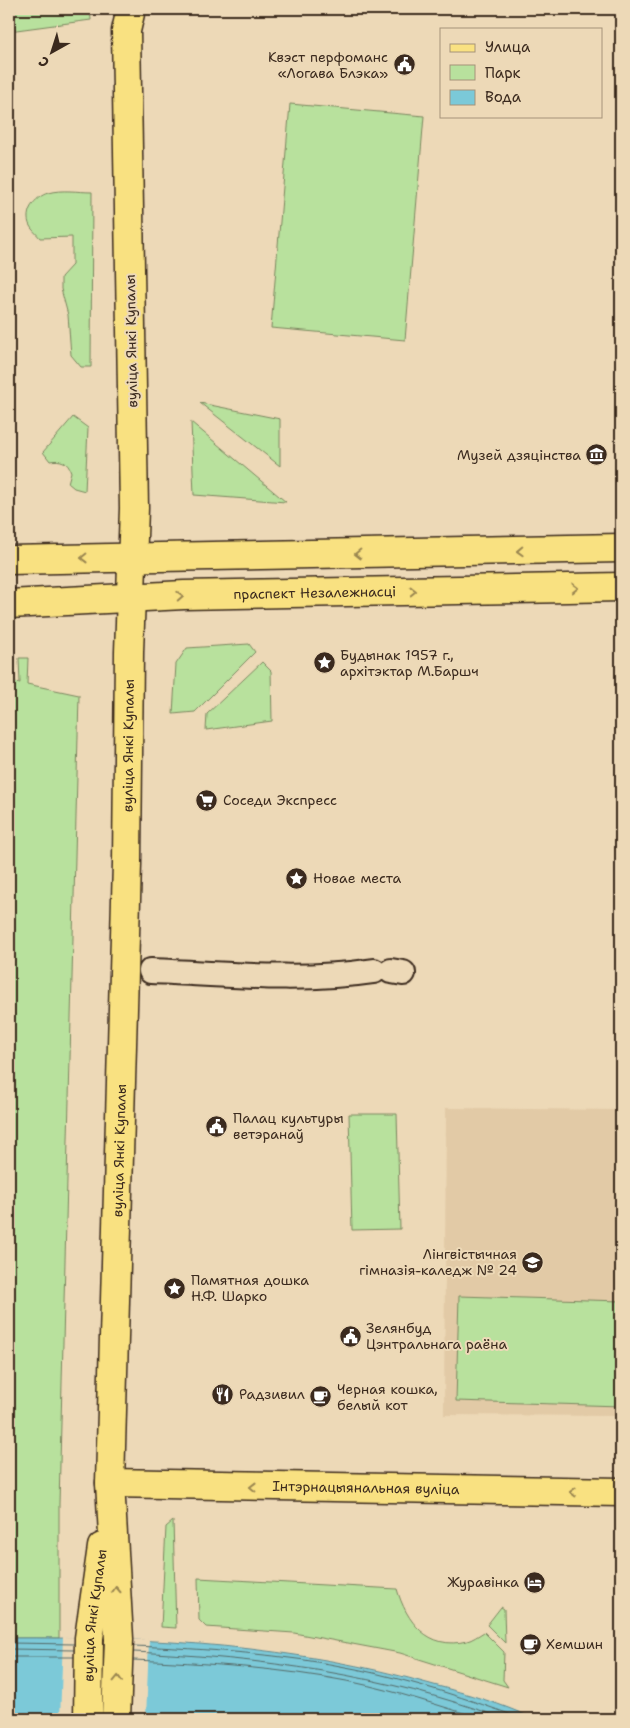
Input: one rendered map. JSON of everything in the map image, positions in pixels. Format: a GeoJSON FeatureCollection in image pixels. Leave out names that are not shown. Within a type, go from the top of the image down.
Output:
{"type":"FeatureCollection","features":[{"type":"Feature","properties":{"kind":"main road","name":"вуліца Янкі Купалы"},"geometry":{"type":"LineString","coordinates":[[116,1719],[119,1639],[110,1483],[127,863],[129,652],[133,557],[126,32],[131,9]]}},
{"type":"Feature","properties":{"kind":"main road"},"geometry":{"type":"LineString","coordinates":[[9,560],[415,554],[621,548]]}},
{"type":"Feature","properties":{"kind":"main road","name":"праспект Незалежнасці"},"geometry":{"type":"LineString","coordinates":[[9,604],[184,595],[621,587]]}},
{"type":"Feature","properties":{"kind":"main road","name":"вуліца Янкі Купалы"},"geometry":{"type":"LineString","coordinates":[[88,1719],[89,1638],[110,1483]]}},
{"type":"Feature","properties":{"kind":"main road","name":"Інтэрнацыянальная вуліца"},"geometry":{"type":"LineString","coordinates":[[110,1483],[621,1492]]}},
{"type":"Feature","properties":{"kind":"street"},"geometry":{"type":"LineString","coordinates":[[151,971],[260,975],[389,972]]}},
{"type":"Feature","properties":{"kind":"shaded area","name":"Лінгвістычная гімназія-каледж № 24"},"geometry":{"type":"Polygon","coordinates":[[[446,1108],[621,1110],[621,1416],[444,1415],[446,1108]]]}},
{"type":"Feature","properties":{"kind":"green space"},"geometry":{"type":"Polygon","coordinates":[[[90,9],[91,20],[9,31],[9,10],[90,9]]]}},
{"type":"Feature","properties":{"kind":"green space"},"geometry":{"type":"Polygon","coordinates":[[[290,104],[424,116],[405,340],[271,328],[290,104]]]}},
{"type":"Feature","properties":{"kind":"green space"},"geometry":{"type":"Polygon","coordinates":[[[64,191],[92,192],[91,367],[81,367],[71,355],[68,315],[61,289],[61,277],[72,265],[72,237],[40,238],[30,226],[28,215],[35,202],[48,193],[64,191]]]}},
{"type":"Feature","properties":{"kind":"green space"},"geometry":{"type":"Polygon","coordinates":[[[200,403],[280,419],[280,466],[200,403]]]}},
{"type":"Feature","properties":{"kind":"green space"},"geometry":{"type":"Polygon","coordinates":[[[73,417],[88,428],[85,491],[74,488],[68,483],[71,472],[66,464],[58,460],[50,461],[43,452],[73,417]]]}},
{"type":"Feature","properties":{"kind":"green space"},"geometry":{"type":"Polygon","coordinates":[[[191,422],[286,502],[194,495],[191,422]]]}},
{"type":"Feature","properties":{"kind":"green space"},"geometry":{"type":"Polygon","coordinates":[[[249,644],[255,652],[195,712],[173,714],[176,664],[187,648],[249,644]]]}},
{"type":"Feature","properties":{"kind":"green space"},"geometry":{"type":"Polygon","coordinates":[[[19,658],[28,658],[27,684],[79,695],[59,1504],[59,1638],[9,1638],[9,681],[20,683],[19,658]]]}},
{"type":"Feature","properties":{"kind":"green space"},"geometry":{"type":"Polygon","coordinates":[[[262,662],[271,671],[272,721],[206,730],[207,714],[262,662]]]}},
{"type":"Feature","properties":{"kind":"green space"},"geometry":{"type":"Polygon","coordinates":[[[349,1114],[397,1114],[400,1229],[352,1230],[349,1114]]]}},
{"type":"Feature","properties":{"kind":"green space"},"geometry":{"type":"Polygon","coordinates":[[[459,1296],[621,1301],[621,1406],[456,1401],[459,1296]]]}},
{"type":"Feature","properties":{"kind":"green space"},"geometry":{"type":"Polygon","coordinates":[[[173,1521],[176,1628],[161,1627],[166,1527],[173,1521]]]}},
{"type":"Feature","properties":{"kind":"green space"},"geometry":{"type":"Polygon","coordinates":[[[198,1578],[397,1589],[406,1612],[421,1631],[430,1637],[441,1642],[453,1643],[469,1640],[484,1632],[504,1652],[503,1680],[508,1687],[400,1653],[294,1633],[206,1627],[199,1620],[198,1578]]]}},
{"type":"Feature","properties":{"kind":"green space"},"geometry":{"type":"Polygon","coordinates":[[[501,1607],[504,1609],[505,1643],[487,1625],[501,1607]]]}},
{"type":"Feature","properties":{"kind":"water"},"geometry":{"type":"Polygon","coordinates":[[[9,1638],[116,1639],[223,1646],[277,1652],[382,1671],[447,1688],[534,1719],[9,1719],[9,1638]]]}},
{"type":"Feature","properties":{"kind":"pier"},"geometry":{"type":"Polygon","coordinates":[[[63,1637],[149,1640],[146,1719],[60,1719],[63,1637]]]}},
{"type":"Feature","properties":{"kind":"place","name":"Квэст перфоманс «Логава Блэка»"},"geometry":{"type":"Point","coordinates":[404,65]}},
{"type":"Feature","properties":{"kind":"place","name":"Музей дзяцінства"},"geometry":{"type":"Point","coordinates":[597,455]}},
{"type":"Feature","properties":{"kind":"place","name":"Будынак 1957 г., архітэктар М.Баршч"},"geometry":{"type":"Point","coordinates":[324,663]}},
{"type":"Feature","properties":{"kind":"place","name":"Соседи Экспресс"},"geometry":{"type":"Point","coordinates":[207,800]}},
{"type":"Feature","properties":{"kind":"place","name":"Новае места"},"geometry":{"type":"Point","coordinates":[297,878]}},
{"type":"Feature","properties":{"kind":"place","name":"Палац культуры ветэранаў"},"geometry":{"type":"Point","coordinates":[217,1126]}},
{"type":"Feature","properties":{"kind":"place","name":"Лінгвістычная гімназія-каледж № 24"},"geometry":{"type":"Point","coordinates":[533,1262]}},
{"type":"Feature","properties":{"kind":"place","name":"Памятная дошка Н.Ф. Шарко"},"geometry":{"type":"Point","coordinates":[175,1288]}},
{"type":"Feature","properties":{"kind":"place","name":"Зелянбуд Цэнтральнага раёна"},"geometry":{"type":"Point","coordinates":[350,1336]}},
{"type":"Feature","properties":{"kind":"place","name":"Радзивил"},"geometry":{"type":"Point","coordinates":[223,1394]}},
{"type":"Feature","properties":{"kind":"place","name":"Черная кошка, белый кот"},"geometry":{"type":"Point","coordinates":[321,1397]}},
{"type":"Feature","properties":{"kind":"place","name":"Журавінка"},"geometry":{"type":"Point","coordinates":[535,1582]}},
{"type":"Feature","properties":{"kind":"place","name":"Хемшин"},"geometry":{"type":"Point","coordinates":[530,1644]}}]}
